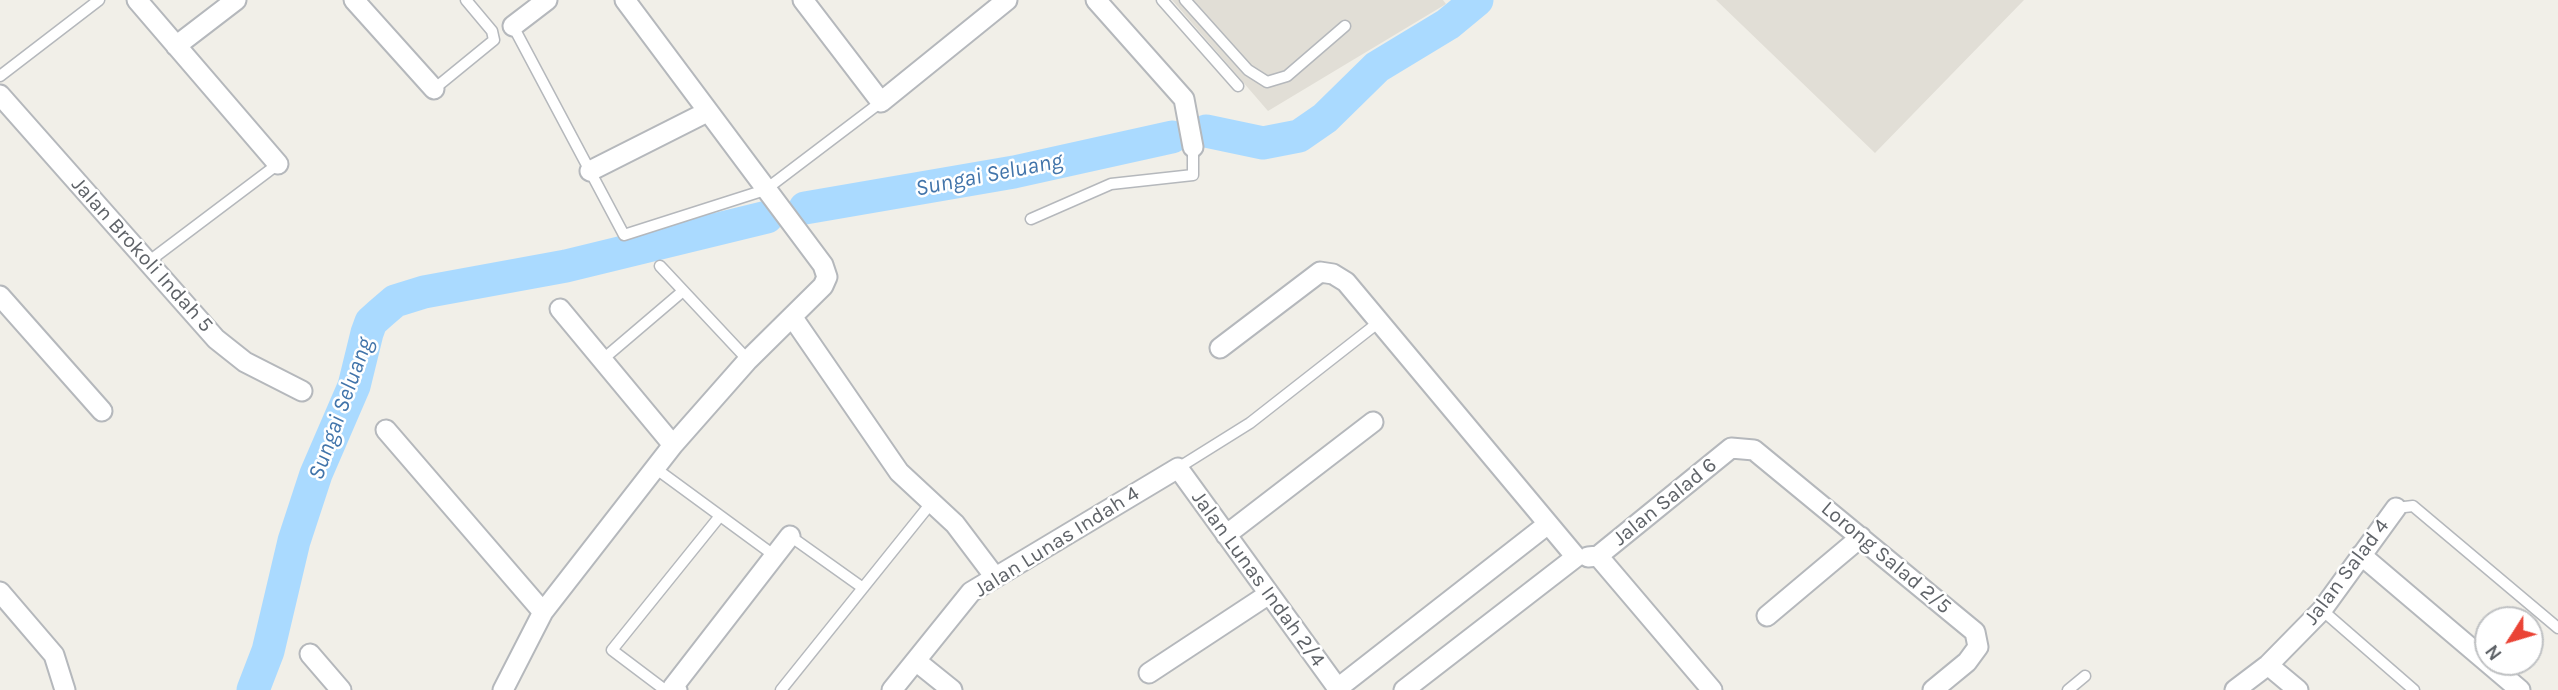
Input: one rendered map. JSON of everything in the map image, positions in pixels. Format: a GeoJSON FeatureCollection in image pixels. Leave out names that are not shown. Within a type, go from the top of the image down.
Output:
{"type":"FeatureCollection","features":[{"type":"Feature","properties":{"kind":"street"},"geometry":{"type":"LineString","coordinates":[[137,0],[278,164]]}},
{"type":"Feature","properties":{"kind":"street"},"geometry":{"type":"LineString","coordinates":[[176,46],[236,0]]}},
{"type":"Feature","properties":{"kind":"street"},"geometry":{"type":"LineString","coordinates":[[355,0],[434,89]]}},
{"type":"Feature","properties":{"kind":"street"},"geometry":{"type":"LineString","coordinates":[[513,26],[547,0]]}},
{"type":"Feature","properties":{"kind":"street"},"geometry":{"type":"LineString","coordinates":[[503,690],[543,612],[654,468],[748,360],[823,286],[827,277],[823,265],[625,0]]}},
{"type":"Feature","properties":{"kind":"street"},"geometry":{"type":"LineString","coordinates":[[803,0],[881,102],[1007,0]]}},
{"type":"Feature","properties":{"kind":"street"},"geometry":{"type":"LineString","coordinates":[[1096,0],[1184,99],[1193,147]]}},
{"type":"Feature","properties":{"kind":"street","name":"Jalan Brokoli Indah 5"},"geometry":{"type":"LineString","coordinates":[[0,95],[216,339],[245,362],[302,391]]}},
{"type":"Feature","properties":{"kind":"street"},"geometry":{"type":"LineString","coordinates":[[590,171],[707,112]]}},
{"type":"Feature","properties":{"kind":"street"},"geometry":{"type":"LineString","coordinates":[[1220,348],[1320,272],[1333,274],[1346,282],[1576,557]]}},
{"type":"Feature","properties":{"kind":"street"},"geometry":{"type":"LineString","coordinates":[[0,296],[103,411]]}},
{"type":"Feature","properties":{"kind":"street"},"geometry":{"type":"LineString","coordinates":[[560,309],[673,445]]}},
{"type":"Feature","properties":{"kind":"street"},"geometry":{"type":"LineString","coordinates":[[793,318],[899,472],[955,524],[995,577]]}},
{"type":"Feature","properties":{"kind":"street"},"geometry":{"type":"LineString","coordinates":[[1226,535],[1373,422]]}},
{"type":"Feature","properties":{"kind":"street"},"geometry":{"type":"LineString","coordinates":[[386,430],[543,612]]}},
{"type":"Feature","properties":{"kind":"street","name":"Lorong Salad 2/5"},"geometry":{"type":"LineString","coordinates":[[1731,449],[1754,450],[1975,632],[1978,647],[1967,662],[1933,690]]}},
{"type":"Feature","properties":{"kind":"street","name":"Jalan Salad 6"},"geometry":{"type":"LineString","coordinates":[[1598,556],[1731,449]]}},
{"type":"Feature","properties":{"kind":"street","name":"Jalan Lunas Indah 2/4"},"geometry":{"type":"LineString","coordinates":[[1178,468],[1338,689]]}},
{"type":"Feature","properties":{"kind":"street","name":"Jalan Lunas Indah 4"},"geometry":{"type":"LineString","coordinates":[[892,690],[971,592],[1178,468]]}},
{"type":"Feature","properties":{"kind":"street","name":"Jalan Salad 4"},"geometry":{"type":"LineString","coordinates":[[2235,690],[2268,665],[2322,610],[2396,508]]}},
{"type":"Feature","properties":{"kind":"street"},"geometry":{"type":"LineString","coordinates":[[1338,689],[1548,524]]}},
{"type":"Feature","properties":{"kind":"street"},"geometry":{"type":"LineString","coordinates":[[671,689],[790,536]]}},
{"type":"Feature","properties":{"kind":"street"},"geometry":{"type":"LineString","coordinates":[[1767,616],[1861,537]]}},
{"type":"Feature","properties":{"kind":"street"},"geometry":{"type":"LineString","coordinates":[[2361,555],[2520,690]]}},
{"type":"Feature","properties":{"kind":"street"},"geometry":{"type":"LineString","coordinates":[[1404,690],[1576,557],[1598,556],[1712,690]]}},
{"type":"Feature","properties":{"kind":"street"},"geometry":{"type":"LineString","coordinates":[[0,592],[54,655],[65,690]]}},
{"type":"Feature","properties":{"kind":"street"},"geometry":{"type":"LineString","coordinates":[[1149,673],[1269,594]]}},
{"type":"Feature","properties":{"kind":"street"},"geometry":{"type":"LineString","coordinates":[[310,654],[341,690]]}},
{"type":"Feature","properties":{"kind":"street"},"geometry":{"type":"LineString","coordinates":[[916,661],[952,690]]}},
{"type":"Feature","properties":{"kind":"street"},"geometry":{"type":"LineString","coordinates":[[2268,665],[2298,690]]}},
{"type":"Feature","properties":{"kind":"lane"},"geometry":{"type":"LineString","coordinates":[[0,76],[99,0]]}},
{"type":"Feature","properties":{"kind":"lane"},"geometry":{"type":"LineString","coordinates":[[434,89],[494,40],[492,31],[466,0]]}},
{"type":"Feature","properties":{"kind":"lane"},"geometry":{"type":"LineString","coordinates":[[1161,0],[1238,86]]}},
{"type":"Feature","properties":{"kind":"lane"},"geometry":{"type":"LineString","coordinates":[[1185,0],[1248,70],[1267,82],[1287,76],[1345,26]]}},
{"type":"Feature","properties":{"kind":"lane"},"geometry":{"type":"LineString","coordinates":[[513,26],[624,235],[769,196],[881,102]]}},
{"type":"Feature","properties":{"kind":"lane"},"geometry":{"type":"LineString","coordinates":[[1031,219],[1111,184],[1193,175],[1193,147]]}},
{"type":"Feature","properties":{"kind":"lane"},"geometry":{"type":"LineString","coordinates":[[148,262],[278,164]]}},
{"type":"Feature","properties":{"kind":"lane"},"geometry":{"type":"LineString","coordinates":[[660,266],[748,360]]}},
{"type":"Feature","properties":{"kind":"lane"},"geometry":{"type":"LineString","coordinates":[[602,360],[683,291]]}},
{"type":"Feature","properties":{"kind":"lane"},"geometry":{"type":"LineString","coordinates":[[1178,468],[1250,423],[1380,322]]}},
{"type":"Feature","properties":{"kind":"lane"},"geometry":{"type":"LineString","coordinates":[[654,468],[775,556]]}},
{"type":"Feature","properties":{"kind":"lane"},"geometry":{"type":"LineString","coordinates":[[782,690],[932,502]]}},
{"type":"Feature","properties":{"kind":"lane"},"geometry":{"type":"LineString","coordinates":[[2396,508],[2413,506],[2558,628]]}},
{"type":"Feature","properties":{"kind":"lane"},"geometry":{"type":"LineString","coordinates":[[671,689],[612,650],[720,516]]}},
{"type":"Feature","properties":{"kind":"lane"},"geometry":{"type":"LineString","coordinates":[[790,536],[863,588]]}},
{"type":"Feature","properties":{"kind":"lane"},"geometry":{"type":"LineString","coordinates":[[2322,610],[2414,690]]}},
{"type":"Feature","properties":{"kind":"lane"},"geometry":{"type":"LineString","coordinates":[[2068,690],[2085,676]]}},
{"type":"Feature","properties":{"kind":"shaded area"},"geometry":{"type":"Polygon","coordinates":[[[1172,0],[1443,0],[1446,4],[1268,111],[1172,0]]]}},
{"type":"Feature","properties":{"kind":"shaded area"},"geometry":{"type":"Polygon","coordinates":[[[1716,0],[2024,0],[1875,153],[1716,0]]]}},
{"type":"Feature","properties":{"kind":"waterway","name":"Sungai Seluang"},"geometry":{"type":"LineString","coordinates":[[1206,131],[1263,143],[1299,136],[1325,118],[1377,67],[1448,24],[1477,0]]}},
{"type":"Feature","properties":{"kind":"waterway","name":"Sungai Seluang"},"geometry":{"type":"LineString","coordinates":[[805,208],[1014,172],[1172,137]]}},
{"type":"Feature","properties":{"kind":"waterway","name":"Sungai Seluang"},"geometry":{"type":"LineString","coordinates":[[253,690],[268,651],[294,541],[316,474],[354,386],[371,322],[395,301],[424,292],[566,266],[767,217]]}}]}
